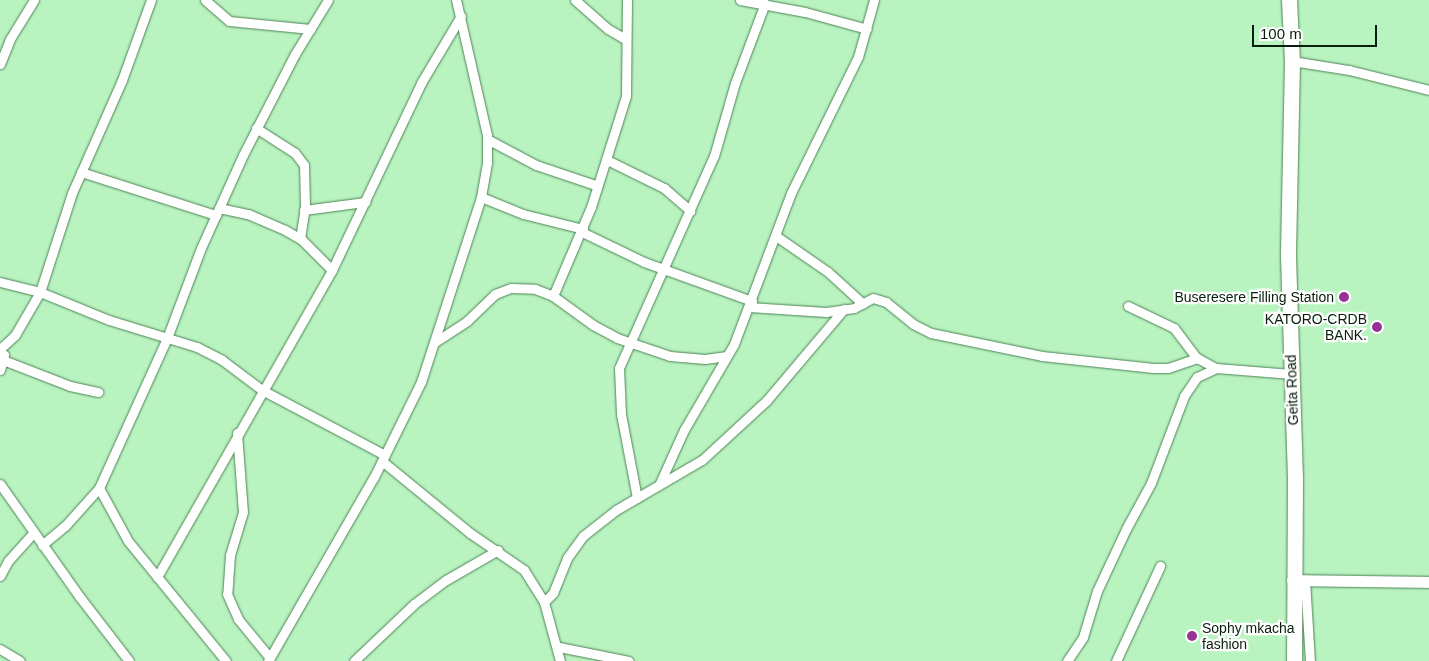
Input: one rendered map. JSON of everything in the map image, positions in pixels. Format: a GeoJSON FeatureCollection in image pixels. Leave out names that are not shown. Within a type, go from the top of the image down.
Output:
{"type":"FeatureCollection","features":[{"type":"Feature","properties":{"kind":"highway","name":"Geita Road"},"geometry":{"type":"LineString","coordinates":[[1289,0],[1292,61],[1288,256],[1299,580],[1294,661]]}},
{"type":"Feature","properties":{"kind":"street"},"geometry":{"type":"LineString","coordinates":[[0,64],[10,38],[34,0]]}},
{"type":"Feature","properties":{"kind":"street"},"geometry":{"type":"LineString","coordinates":[[0,349],[8,342],[30,313],[40,292],[81,172],[122,80],[151,0]]}},
{"type":"Feature","properties":{"kind":"street"},"geometry":{"type":"LineString","coordinates":[[206,0],[229,22],[311,29]]}},
{"type":"Feature","properties":{"kind":"street"},"geometry":{"type":"LineString","coordinates":[[42,545],[65,526],[98,488],[167,338],[218,212],[256,128],[328,0]]}},
{"type":"Feature","properties":{"kind":"street"},"geometry":{"type":"LineString","coordinates":[[237,433],[243,512],[230,555],[228,594],[238,619],[269,659],[383,458],[421,382],[481,197],[487,162],[486,139],[461,16],[456,0]]}},
{"type":"Feature","properties":{"kind":"street"},"geometry":{"type":"LineString","coordinates":[[575,0],[608,29],[625,39]]}},
{"type":"Feature","properties":{"kind":"street"},"geometry":{"type":"LineString","coordinates":[[553,296],[582,231],[607,160],[626,96],[625,39],[627,0]]}},
{"type":"Feature","properties":{"kind":"street"},"geometry":{"type":"LineString","coordinates":[[740,0],[765,3],[867,29]]}},
{"type":"Feature","properties":{"kind":"street"},"geometry":{"type":"LineString","coordinates":[[659,485],[684,430],[727,356],[750,304],[805,160],[858,58],[874,0]]}},
{"type":"Feature","properties":{"kind":"street"},"geometry":{"type":"LineString","coordinates":[[637,498],[617,379],[631,343],[714,156],[735,83],[765,3]]}},
{"type":"Feature","properties":{"kind":"street"},"geometry":{"type":"LineString","coordinates":[[157,577],[237,433],[332,270],[421,83],[461,16]]}},
{"type":"Feature","properties":{"kind":"street"},"geometry":{"type":"LineString","coordinates":[[1292,61],[1349,70],[1429,90]]}},
{"type":"Feature","properties":{"kind":"street"},"geometry":{"type":"LineString","coordinates":[[256,128],[282,142],[301,158],[306,176],[300,239]]}},
{"type":"Feature","properties":{"kind":"street"},"geometry":{"type":"LineString","coordinates":[[486,139],[536,165],[598,186]]}},
{"type":"Feature","properties":{"kind":"street"},"geometry":{"type":"LineString","coordinates":[[607,160],[664,188],[690,211]]}},
{"type":"Feature","properties":{"kind":"street"},"geometry":{"type":"LineString","coordinates":[[81,172],[117,187],[218,212],[267,220],[300,239],[332,270]]}},
{"type":"Feature","properties":{"kind":"street"},"geometry":{"type":"LineString","coordinates":[[481,197],[523,214],[582,231],[664,269],[750,304],[784,311],[844,309],[879,299],[931,333],[1042,356],[1153,368],[1168,368],[1197,358]]}},
{"type":"Feature","properties":{"kind":"street"},"geometry":{"type":"LineString","coordinates":[[304,210],[365,202]]}},
{"type":"Feature","properties":{"kind":"street"},"geometry":{"type":"LineString","coordinates":[[776,236],[828,272],[863,304]]}},
{"type":"Feature","properties":{"kind":"street"},"geometry":{"type":"LineString","coordinates":[[0,282],[40,292],[109,320],[197,347],[222,360],[262,390],[383,458],[470,533],[498,550],[524,570],[544,602],[559,647],[560,661]]}},
{"type":"Feature","properties":{"kind":"street"},"geometry":{"type":"LineString","coordinates":[[435,342],[450,334],[502,290],[535,289],[553,296],[593,326],[631,343],[688,358],[727,356]]}},
{"type":"Feature","properties":{"kind":"street"},"geometry":{"type":"LineString","coordinates":[[1128,306],[1174,328],[1197,358],[1216,368],[1292,374]]}},
{"type":"Feature","properties":{"kind":"street"},"geometry":{"type":"LineString","coordinates":[[544,602],[553,594],[567,558],[583,536],[637,498],[702,460],[747,421],[844,309]]}},
{"type":"Feature","properties":{"kind":"street"},"geometry":{"type":"LineString","coordinates":[[8,342],[1,365],[70,386],[98,392]]}},
{"type":"Feature","properties":{"kind":"street"},"geometry":{"type":"LineString","coordinates":[[1068,661],[1082,637],[1097,591],[1126,528],[1152,483],[1184,396],[1197,376],[1216,368]]}},
{"type":"Feature","properties":{"kind":"street"},"geometry":{"type":"LineString","coordinates":[[0,484],[42,545],[129,661]]}},
{"type":"Feature","properties":{"kind":"street"},"geometry":{"type":"LineString","coordinates":[[98,488],[128,541],[226,661]]}},
{"type":"Feature","properties":{"kind":"street"},"geometry":{"type":"LineString","coordinates":[[0,576],[8,561],[34,532]]}},
{"type":"Feature","properties":{"kind":"street"},"geometry":{"type":"LineString","coordinates":[[354,661],[414,604],[446,580],[498,550]]}},
{"type":"Feature","properties":{"kind":"street"},"geometry":{"type":"LineString","coordinates":[[1116,661],[1160,566]]}},
{"type":"Feature","properties":{"kind":"street"},"geometry":{"type":"LineString","coordinates":[[1310,661],[1299,580],[1429,582]]}},
{"type":"Feature","properties":{"kind":"street"},"geometry":{"type":"LineString","coordinates":[[559,647],[629,661]]}},
{"type":"Feature","properties":{"kind":"street"},"geometry":{"type":"LineString","coordinates":[[0,649],[20,661]]}},
{"type":"Feature","properties":{"kind":"place","name":"Buseresere Filling Station"},"geometry":{"type":"Point","coordinates":[1344,297]}},
{"type":"Feature","properties":{"kind":"place","name":"KATORO-CRDB BANK."},"geometry":{"type":"Point","coordinates":[1377,327]}},
{"type":"Feature","properties":{"kind":"place","name":"Sophy mkacha fashion"},"geometry":{"type":"Point","coordinates":[1192,636]}}]}
